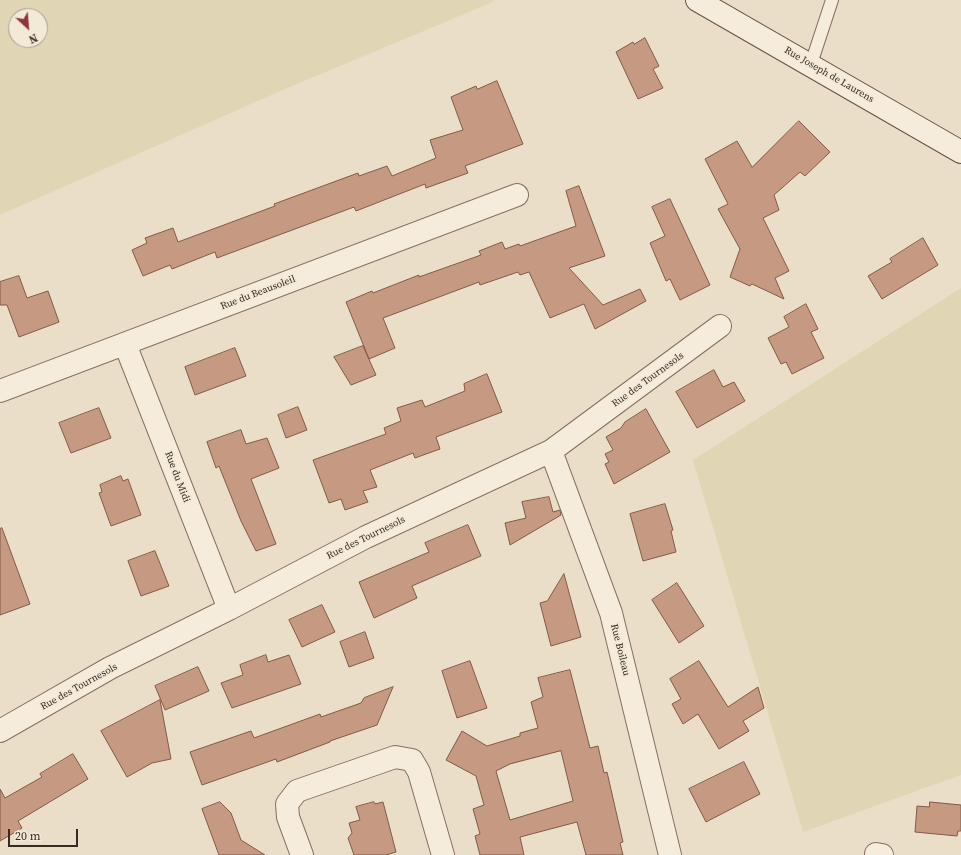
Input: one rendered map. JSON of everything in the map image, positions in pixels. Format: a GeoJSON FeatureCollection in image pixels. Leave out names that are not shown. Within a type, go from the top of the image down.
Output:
{"type":"FeatureCollection","features":[{"type":"Feature","properties":{"kind":"street","name":"Rue Joseph de Laurens"},"geometry":{"type":"LineString","coordinates":[[697,0],[811,64],[961,152]]}},
{"type":"Feature","properties":{"kind":"street","name":"Rue du Beausoleil"},"geometry":{"type":"LineString","coordinates":[[0,391],[516,195]]}},
{"type":"Feature","properties":{"kind":"street","name":"Rue des Tournesols"},"geometry":{"type":"LineString","coordinates":[[0,731],[110,668],[229,609],[366,537],[551,451],[720,326]]}},
{"type":"Feature","properties":{"kind":"street","name":"Rue du Midi"},"geometry":{"type":"LineString","coordinates":[[125,344],[229,609]]}},
{"type":"Feature","properties":{"kind":"street","name":"Rue Boileau"},"geometry":{"type":"LineString","coordinates":[[551,451],[611,613],[670,855]]}},
{"type":"Feature","properties":{"kind":"street"},"geometry":{"type":"LineString","coordinates":[[302,855],[288,817],[287,804],[298,791],[395,757],[412,760],[420,772],[443,855]]}},
{"type":"Feature","properties":{"kind":"lane"},"geometry":{"type":"LineString","coordinates":[[811,64],[832,0]]}},
{"type":"Feature","properties":{"kind":"shaded area"},"geometry":{"type":"Polygon","coordinates":[[[0,0],[493,0],[493,2],[285,89],[0,215],[0,0]]]}},
{"type":"Feature","properties":{"kind":"shaded area"},"geometry":{"type":"Polygon","coordinates":[[[961,288],[961,775],[803,832],[693,460],[961,288]]]}},
{"type":"Feature","properties":{"kind":"building"},"geometry":{"type":"Polygon","coordinates":[[[645,38],[659,66],[653,69],[663,88],[638,99],[616,52],[633,42],[634,44],[645,38]]]}},
{"type":"Feature","properties":{"kind":"building"},"geometry":{"type":"Polygon","coordinates":[[[497,81],[523,144],[465,166],[468,173],[426,188],[425,184],[356,211],[354,207],[217,258],[215,252],[172,269],[170,265],[143,276],[132,250],[147,243],[145,238],[173,228],[178,242],[358,173],[359,176],[387,166],[392,176],[436,158],[430,140],[463,130],[451,97],[476,86],[477,89],[497,81]]]}},
{"type":"Feature","properties":{"kind":"building"},"geometry":{"type":"Polygon","coordinates":[[[799,121],[830,152],[805,176],[800,172],[774,195],[779,210],[763,218],[789,271],[775,278],[784,299],[752,284],[750,286],[730,277],[740,249],[718,209],[728,204],[705,159],[737,141],[752,167],[799,121]]]}},
{"type":"Feature","properties":{"kind":"building"},"geometry":{"type":"Polygon","coordinates":[[[579,186],[605,256],[569,268],[603,305],[640,289],[646,301],[595,329],[584,304],[550,318],[529,272],[520,275],[518,272],[480,285],[479,282],[383,318],[395,348],[369,359],[346,302],[372,291],[373,293],[419,275],[419,277],[481,255],[479,251],[502,242],[505,249],[519,244],[520,246],[576,226],[566,191],[579,186]]]}},
{"type":"Feature","properties":{"kind":"building"},"geometry":{"type":"Polygon","coordinates":[[[670,199],[710,285],[680,300],[670,279],[666,281],[650,243],[665,236],[652,207],[670,199]]]}},
{"type":"Feature","properties":{"kind":"building"},"geometry":{"type":"Polygon","coordinates":[[[923,238],[938,265],[882,299],[868,276],[892,262],[890,259],[923,238]]]}},
{"type":"Feature","properties":{"kind":"building"},"geometry":{"type":"Polygon","coordinates":[[[19,276],[27,298],[48,291],[59,322],[19,337],[7,305],[0,305],[0,282],[19,276]]]}},
{"type":"Feature","properties":{"kind":"building"},"geometry":{"type":"Polygon","coordinates":[[[806,304],[818,329],[811,332],[824,358],[792,374],[786,362],[781,364],[768,338],[789,327],[784,317],[806,304]]]}},
{"type":"Feature","properties":{"kind":"building"},"geometry":{"type":"Polygon","coordinates":[[[363,346],[376,375],[351,385],[334,357],[363,346]]]}},
{"type":"Feature","properties":{"kind":"building"},"geometry":{"type":"Polygon","coordinates":[[[235,348],[246,376],[195,395],[185,367],[235,348]]]}},
{"type":"Feature","properties":{"kind":"building"},"geometry":{"type":"Polygon","coordinates":[[[714,370],[723,387],[734,382],[745,401],[697,428],[676,392],[714,370]]]}},
{"type":"Feature","properties":{"kind":"building"},"geometry":{"type":"Polygon","coordinates":[[[487,374],[502,412],[436,437],[440,449],[415,458],[413,453],[370,470],[377,487],[363,491],[368,502],[345,510],[341,499],[329,503],[313,460],[386,434],[384,428],[401,421],[397,408],[422,400],[425,407],[465,391],[464,384],[487,374]]]}},
{"type":"Feature","properties":{"kind":"building"},"geometry":{"type":"Polygon","coordinates":[[[298,407],[307,430],[286,438],[278,415],[298,407]]]}},
{"type":"Feature","properties":{"kind":"building"},"geometry":{"type":"Polygon","coordinates":[[[99,408],[111,438],[71,453],[59,423],[99,408]]]}},
{"type":"Feature","properties":{"kind":"building"},"geometry":{"type":"Polygon","coordinates":[[[646,409],[670,452],[614,484],[605,464],[609,462],[605,454],[613,450],[606,437],[621,428],[625,422],[646,409]]]}},
{"type":"Feature","properties":{"kind":"building"},"geometry":{"type":"Polygon","coordinates":[[[241,430],[246,444],[267,438],[279,468],[251,479],[276,544],[256,551],[241,521],[219,466],[216,468],[207,442],[241,430]]]}},
{"type":"Feature","properties":{"kind":"building"},"geometry":{"type":"Polygon","coordinates":[[[121,476],[123,481],[128,479],[141,515],[111,526],[99,493],[102,492],[100,485],[121,476]]]}},
{"type":"Feature","properties":{"kind":"building"},"geometry":{"type":"Polygon","coordinates":[[[549,497],[553,512],[560,510],[561,515],[510,545],[505,523],[526,518],[522,502],[549,497]]]}},
{"type":"Feature","properties":{"kind":"building"},"geometry":{"type":"Polygon","coordinates":[[[665,504],[673,530],[671,531],[676,552],[643,561],[630,514],[665,504]]]}},
{"type":"Feature","properties":{"kind":"building"},"geometry":{"type":"Polygon","coordinates":[[[468,525],[481,556],[412,586],[417,598],[374,618],[359,582],[429,552],[425,543],[468,525]]]}},
{"type":"Feature","properties":{"kind":"building"},"geometry":{"type":"Polygon","coordinates":[[[2,528],[30,604],[0,615],[0,529],[2,528]]]}},
{"type":"Feature","properties":{"kind":"building"},"geometry":{"type":"Polygon","coordinates":[[[155,551],[169,586],[141,596],[128,561],[155,551]]]}},
{"type":"Feature","properties":{"kind":"building"},"geometry":{"type":"Polygon","coordinates":[[[564,574],[581,637],[551,646],[540,603],[547,601],[564,574]]]}},
{"type":"Feature","properties":{"kind":"building"},"geometry":{"type":"Polygon","coordinates":[[[677,583],[704,626],[679,643],[652,600],[677,583]]]}},
{"type":"Feature","properties":{"kind":"building"},"geometry":{"type":"Polygon","coordinates":[[[322,605],[335,632],[302,647],[289,620],[322,605]]]}},
{"type":"Feature","properties":{"kind":"building"},"geometry":{"type":"Polygon","coordinates":[[[365,632],[374,658],[349,667],[340,642],[365,632]]]}},
{"type":"Feature","properties":{"kind":"building"},"geometry":{"type":"Polygon","coordinates":[[[266,655],[268,662],[289,655],[301,684],[232,708],[221,683],[243,675],[240,665],[266,655]]]}},
{"type":"Feature","properties":{"kind":"building"},"geometry":{"type":"Polygon","coordinates":[[[470,661],[487,708],[457,718],[442,671],[470,661]]]}},
{"type":"Feature","properties":{"kind":"building"},"geometry":{"type":"Polygon","coordinates":[[[699,661],[728,707],[758,687],[764,708],[743,721],[749,731],[719,749],[698,714],[683,724],[672,704],[681,699],[670,679],[699,661]]]}},
{"type":"Feature","properties":{"kind":"building"},"geometry":{"type":"Polygon","coordinates":[[[198,667],[209,691],[165,710],[155,686],[198,667]]]}},
{"type":"Feature","properties":{"kind":"building"},"geometry":{"type":"Polygon","coordinates":[[[570,670],[590,748],[598,746],[604,773],[607,772],[623,842],[620,843],[623,855],[586,855],[577,822],[520,837],[524,855],[480,855],[475,836],[480,834],[473,809],[484,805],[476,776],[446,760],[462,731],[487,746],[520,736],[520,733],[538,728],[531,702],[543,697],[538,678],[570,670]],[[561,751],[510,764],[496,771],[510,820],[573,801],[561,751]]]}},
{"type":"Feature","properties":{"kind":"building"},"geometry":{"type":"Polygon","coordinates":[[[393,687],[377,725],[330,741],[277,762],[276,759],[202,785],[190,752],[251,731],[254,738],[320,714],[321,717],[361,703],[364,698],[393,687]]]}},
{"type":"Feature","properties":{"kind":"building"},"geometry":{"type":"Polygon","coordinates":[[[160,700],[171,759],[152,763],[127,777],[101,731],[160,700]]]}},
{"type":"Feature","properties":{"kind":"building"},"geometry":{"type":"Polygon","coordinates":[[[73,754],[88,779],[18,821],[22,828],[0,841],[0,789],[5,798],[42,777],[40,774],[73,754]]]}},
{"type":"Feature","properties":{"kind":"building"},"geometry":{"type":"Polygon","coordinates":[[[744,762],[760,794],[706,822],[689,789],[744,762]]]}},
{"type":"Feature","properties":{"kind":"building"},"geometry":{"type":"Polygon","coordinates":[[[220,802],[231,813],[241,840],[265,855],[219,855],[202,809],[220,802]]]}},
{"type":"Feature","properties":{"kind":"building"},"geometry":{"type":"Polygon","coordinates":[[[374,802],[375,804],[383,802],[396,852],[386,855],[354,855],[348,838],[352,833],[349,823],[360,820],[356,807],[374,802]]]}},
{"type":"Feature","properties":{"kind":"building"},"geometry":{"type":"Polygon","coordinates":[[[930,802],[961,805],[961,831],[958,831],[957,836],[915,832],[917,806],[929,807],[930,802]]]}}]}
